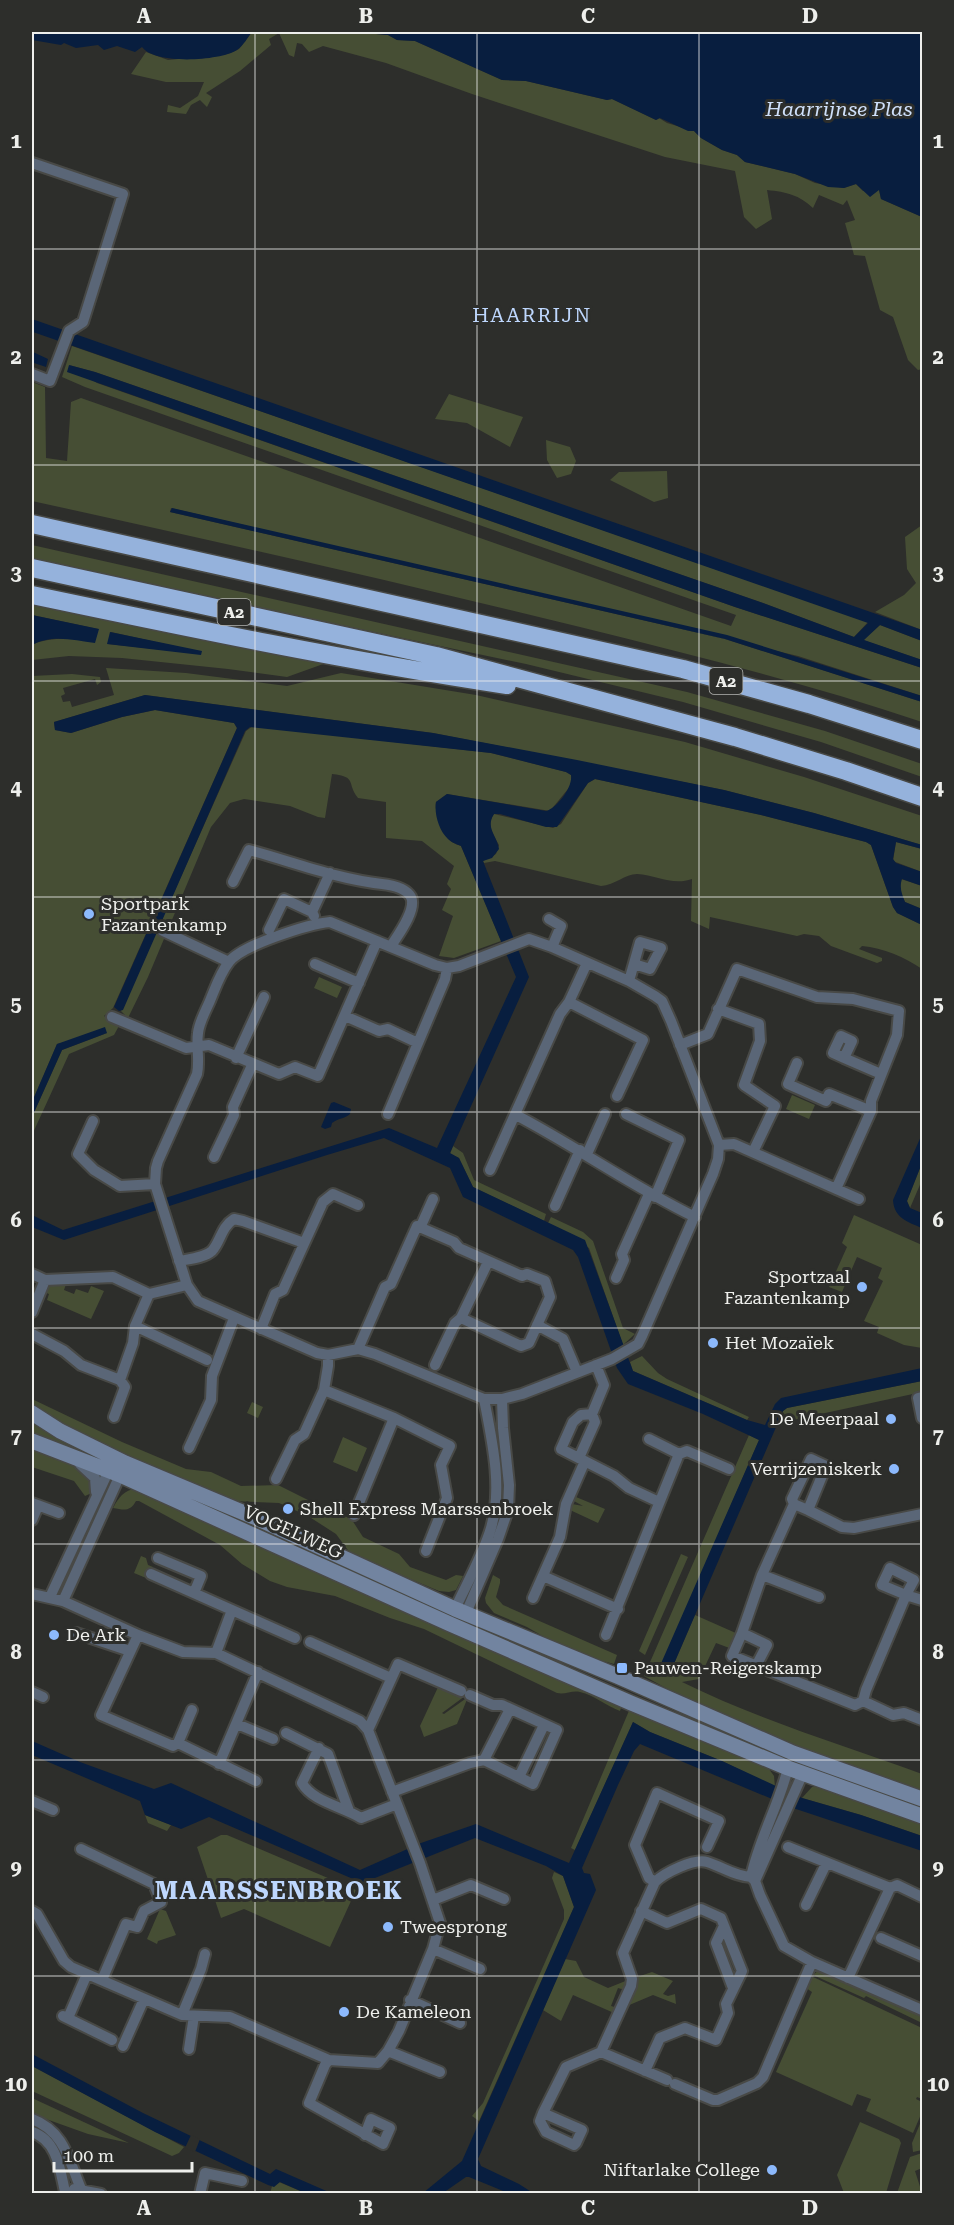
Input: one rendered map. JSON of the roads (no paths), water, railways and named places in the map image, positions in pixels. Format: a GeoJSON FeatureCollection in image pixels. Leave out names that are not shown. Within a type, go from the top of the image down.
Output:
{"type":"FeatureCollection","features":[{"type":"Feature","properties":{"kind":"highway","name":"A2"},"geometry":{"type":"LineString","coordinates":[[32,524],[683,669],[809,704],[922,740]]}},
{"type":"Feature","properties":{"kind":"highway","name":"A2"},"geometry":{"type":"LineString","coordinates":[[32,568],[436,656],[775,749],[922,797]]}},
{"type":"Feature","properties":{"kind":"highway","name":"A2"},"geometry":{"type":"LineString","coordinates":[[32,595],[431,674],[601,700]]}},
{"type":"Feature","properties":{"kind":"street"},"geometry":{"type":"LineString","coordinates":[[32,163],[123,194],[83,322],[69,331],[50,381],[32,374]]}},
{"type":"Feature","properties":{"kind":"street"},"geometry":{"type":"LineString","coordinates":[[233,882],[249,850],[406,891],[412,904],[405,924],[391,946]]}},
{"type":"Feature","properties":{"kind":"street"},"geometry":{"type":"LineString","coordinates":[[312,912],[330,873]]}},
{"type":"Feature","properties":{"kind":"street"},"geometry":{"type":"LineString","coordinates":[[269,930],[284,899],[312,912],[317,923]]}},
{"type":"Feature","properties":{"kind":"street"},"geometry":{"type":"LineString","coordinates":[[549,919],[561,926],[552,947]]}},
{"type":"Feature","properties":{"kind":"street"},"geometry":{"type":"LineString","coordinates":[[330,922],[391,946],[447,968],[529,939],[628,981],[662,1001],[719,1145],[718,1159],[695,1217],[638,1344],[629,1350],[612,1359],[522,1394],[502,1399],[484,1399],[358,1349],[328,1355],[317,1353],[198,1301],[187,1285],[155,1184],[156,1168],[197,1074],[200,1064],[198,1031],[229,962],[247,948],[317,923],[330,922]]}},
{"type":"Feature","properties":{"kind":"street"},"geometry":{"type":"LineString","coordinates":[[163,931],[229,962]]}},
{"type":"Feature","properties":{"kind":"street"},"geometry":{"type":"LineString","coordinates":[[112,1017],[186,1048],[209,1045],[279,1074],[296,1067],[318,1076],[377,941]]}},
{"type":"Feature","properties":{"kind":"street"},"geometry":{"type":"LineString","coordinates":[[490,1170],[510,1121],[516,1115],[560,1014],[569,1002],[587,963]]}},
{"type":"Feature","properties":{"kind":"street"},"geometry":{"type":"LineString","coordinates":[[315,964],[359,983]]}},
{"type":"Feature","properties":{"kind":"street"},"geometry":{"type":"LineString","coordinates":[[628,981],[634,964]]}},
{"type":"Feature","properties":{"kind":"street"},"geometry":{"type":"LineString","coordinates":[[388,1114],[445,979],[447,968]]}},
{"type":"Feature","properties":{"kind":"street"},"geometry":{"type":"LineString","coordinates":[[680,1045],[708,1034],[737,969],[817,997],[853,999],[899,1011],[897,1035],[871,1101],[871,1111],[836,1190]]}},
{"type":"Feature","properties":{"kind":"street"},"geometry":{"type":"LineString","coordinates":[[236,1058],[264,997]]}},
{"type":"Feature","properties":{"kind":"street"},"geometry":{"type":"LineString","coordinates":[[569,1002],[644,1040],[617,1096]]}},
{"type":"Feature","properties":{"kind":"street"},"geometry":{"type":"LineString","coordinates":[[718,1009],[759,1024],[760,1041],[744,1085],[775,1106],[753,1152]]}},
{"type":"Feature","properties":{"kind":"street"},"geometry":{"type":"LineString","coordinates":[[345,1016],[379,1031],[388,1029],[418,1043]]}},
{"type":"Feature","properties":{"kind":"street"},"geometry":{"type":"LineString","coordinates":[[844,1058],[881,1074]]}},
{"type":"Feature","properties":{"kind":"street"},"geometry":{"type":"LineString","coordinates":[[214,1157],[234,1115],[233,1107],[253,1063]]}},
{"type":"Feature","properties":{"kind":"street"},"geometry":{"type":"LineString","coordinates":[[797,1063],[788,1084],[826,1101],[829,1094],[871,1111]]}},
{"type":"Feature","properties":{"kind":"street"},"geometry":{"type":"LineString","coordinates":[[555,1206],[604,1114]]}},
{"type":"Feature","properties":{"kind":"street"},"geometry":{"type":"LineString","coordinates":[[616,1278],[624,1260],[622,1254],[679,1140],[626,1114]]}},
{"type":"Feature","properties":{"kind":"street"},"geometry":{"type":"LineString","coordinates":[[516,1115],[584,1152],[652,1196],[695,1217]]}},
{"type":"Feature","properties":{"kind":"street"},"geometry":{"type":"LineString","coordinates":[[93,1121],[78,1155],[94,1170],[120,1186],[155,1184]]}},
{"type":"Feature","properties":{"kind":"street"},"geometry":{"type":"LineString","coordinates":[[719,1145],[734,1144],[859,1199]]}},
{"type":"Feature","properties":{"kind":"street"},"geometry":{"type":"LineString","coordinates":[[261,1329],[276,1294],[283,1290],[323,1202],[333,1194],[358,1205]]}},
{"type":"Feature","properties":{"kind":"street"},"geometry":{"type":"LineString","coordinates":[[420,1228],[433,1199]]}},
{"type":"Feature","properties":{"kind":"street"},"geometry":{"type":"LineString","coordinates":[[179,1262],[201,1257],[212,1251],[226,1224],[234,1219],[304,1243]]}},
{"type":"Feature","properties":{"kind":"street"},"geometry":{"type":"LineString","coordinates":[[358,1349],[385,1287],[391,1284],[417,1226],[454,1242],[459,1248],[488,1262],[522,1276],[527,1274],[544,1281],[550,1297],[529,1343],[521,1346],[461,1318]]}},
{"type":"Feature","properties":{"kind":"street"},"geometry":{"type":"LineString","coordinates":[[435,1365],[488,1262]]}},
{"type":"Feature","properties":{"kind":"street"},"geometry":{"type":"LineString","coordinates":[[32,1274],[45,1280],[113,1277],[149,1294],[187,1285]]}},
{"type":"Feature","properties":{"kind":"street"},"geometry":{"type":"LineString","coordinates":[[32,1312],[45,1280]]}},
{"type":"Feature","properties":{"kind":"street"},"geometry":{"type":"LineString","coordinates":[[120,1380],[133,1343],[135,1326],[149,1294]]}},
{"type":"Feature","properties":{"kind":"street"},"geometry":{"type":"LineString","coordinates":[[189,1448],[211,1400],[212,1376],[234,1318]]}},
{"type":"Feature","properties":{"kind":"street"},"geometry":{"type":"LineString","coordinates":[[537,1325],[564,1339],[577,1372]]}},
{"type":"Feature","properties":{"kind":"street"},"geometry":{"type":"LineString","coordinates":[[135,1326],[207,1360]]}},
{"type":"Feature","properties":{"kind":"street"},"geometry":{"type":"LineString","coordinates":[[32,1334],[64,1351],[81,1365],[120,1380],[125,1387],[114,1417]]}},
{"type":"Feature","properties":{"kind":"street"},"geometry":{"type":"LineString","coordinates":[[276,1479],[295,1440],[304,1434],[324,1390],[328,1355]]}},
{"type":"Feature","properties":{"kind":"street"},"geometry":{"type":"LineString","coordinates":[[533,1598],[560,1537],[566,1504],[595,1422],[592,1414],[604,1385],[596,1365]]}},
{"type":"Feature","properties":{"kind":"street"},"geometry":{"type":"LineString","coordinates":[[324,1390],[394,1418],[450,1446],[441,1465],[447,1498],[426,1551]]}},
{"type":"Feature","properties":{"kind":"street"},"geometry":{"type":"LineString","coordinates":[[922,1397],[918,1398],[922,1418]]}},
{"type":"Feature","properties":{"kind":"street"},"geometry":{"type":"LineString","coordinates":[[454,1626],[490,1529],[494,1512],[495,1473],[484,1399]]}},
{"type":"Feature","properties":{"kind":"street"},"geometry":{"type":"LineString","coordinates":[[460,1611],[498,1539],[508,1510],[509,1485],[502,1428],[502,1399]]}},
{"type":"Feature","properties":{"kind":"street","name":"VOGELWEG"},"geometry":{"type":"LineString","coordinates":[[32,1413],[117,1466],[454,1626],[632,1703],[800,1766],[922,1816]]}},
{"type":"Feature","properties":{"kind":"street"},"geometry":{"type":"LineString","coordinates":[[592,1414],[580,1415],[573,1422],[561,1449],[620,1479],[629,1488],[659,1502]]}},
{"type":"Feature","properties":{"kind":"street"},"geometry":{"type":"LineString","coordinates":[[354,1515],[394,1418]]}},
{"type":"Feature","properties":{"kind":"street"},"geometry":{"type":"LineString","coordinates":[[649,1438],[679,1454]]}},
{"type":"Feature","properties":{"kind":"street","name":"VOGELWEG"},"geometry":{"type":"LineString","coordinates":[[32,1442],[70,1457],[117,1466],[254,1517],[460,1611],[793,1753],[800,1766],[922,1799]]}},
{"type":"Feature","properties":{"kind":"street"},"geometry":{"type":"LineString","coordinates":[[606,1635],[679,1454],[687,1451],[729,1469]]}},
{"type":"Feature","properties":{"kind":"street"},"geometry":{"type":"LineString","coordinates":[[70,1457],[90,1471],[95,1478],[97,1488],[94,1501]]}},
{"type":"Feature","properties":{"kind":"street"},"geometry":{"type":"LineString","coordinates":[[808,1510],[826,1466],[812,1459],[792,1499],[794,1504],[762,1575],[732,1656],[855,1705],[863,1701],[906,1594],[922,1600]]}},
{"type":"Feature","properties":{"kind":"street"},"geometry":{"type":"LineString","coordinates":[[50,1597],[94,1501],[117,1466]]}},
{"type":"Feature","properties":{"kind":"street"},"geometry":{"type":"LineString","coordinates":[[63,1601],[117,1466]]}},
{"type":"Feature","properties":{"kind":"street"},"geometry":{"type":"LineString","coordinates":[[800,1484],[816,1490]]}},
{"type":"Feature","properties":{"kind":"street"},"geometry":{"type":"LineString","coordinates":[[32,1520],[35,1504],[59,1513]]}},
{"type":"Feature","properties":{"kind":"street"},"geometry":{"type":"LineString","coordinates":[[794,1504],[842,1527],[854,1528],[922,1514]]}},
{"type":"Feature","properties":{"kind":"street"},"geometry":{"type":"LineString","coordinates":[[158,1558],[201,1576],[194,1593]]}},
{"type":"Feature","properties":{"kind":"street"},"geometry":{"type":"LineString","coordinates":[[151,1575],[295,1638]]}},
{"type":"Feature","properties":{"kind":"street"},"geometry":{"type":"LineString","coordinates":[[762,1575],[819,1597]]}},
{"type":"Feature","properties":{"kind":"street"},"geometry":{"type":"LineString","coordinates":[[543,1576],[618,1610]]}},
{"type":"Feature","properties":{"kind":"street"},"geometry":{"type":"LineString","coordinates":[[32,1594],[63,1601],[138,1635],[183,1652],[216,1653],[360,1721],[368,1730],[420,1863],[440,1923],[433,1949],[399,2031],[378,2063],[329,2060],[230,2017],[182,2015],[71,1967],[64,1961],[37,1914],[32,1911]]}},
{"type":"Feature","properties":{"kind":"street"},"geometry":{"type":"LineString","coordinates":[[216,1653],[232,1610]]}},
{"type":"Feature","properties":{"kind":"street"},"geometry":{"type":"LineString","coordinates":[[76,1633],[130,1651]]}},
{"type":"Feature","properties":{"kind":"street"},"geometry":{"type":"LineString","coordinates":[[742,1633],[767,1645],[756,1666]]}},
{"type":"Feature","properties":{"kind":"street"},"geometry":{"type":"LineString","coordinates":[[138,1635],[101,1715],[172,1746],[178,1743],[192,1710]]}},
{"type":"Feature","properties":{"kind":"street"},"geometry":{"type":"LineString","coordinates":[[310,1642],[392,1678]]}},
{"type":"Feature","properties":{"kind":"street"},"geometry":{"type":"LineString","coordinates":[[368,1730],[398,1664],[493,1705],[502,1705],[544,1725],[519,1777],[484,1760],[392,1792]]}},
{"type":"Feature","properties":{"kind":"street"},"geometry":{"type":"LineString","coordinates":[[219,1764],[258,1672]]}},
{"type":"Feature","properties":{"kind":"street"},"geometry":{"type":"LineString","coordinates":[[32,1692],[43,1696]]}},
{"type":"Feature","properties":{"kind":"street"},"geometry":{"type":"LineString","coordinates":[[863,1701],[893,1715],[904,1713],[922,1720]]}},
{"type":"Feature","properties":{"kind":"street"},"geometry":{"type":"LineString","coordinates":[[484,1760],[510,1709]]}},
{"type":"Feature","properties":{"kind":"street"},"geometry":{"type":"LineString","coordinates":[[237,1724],[273,1739]]}},
{"type":"Feature","properties":{"kind":"street"},"geometry":{"type":"LineString","coordinates":[[286,1733],[328,1754],[349,1811]]}},
{"type":"Feature","properties":{"kind":"street"},"geometry":{"type":"LineString","coordinates":[[178,1743],[256,1781]]}},
{"type":"Feature","properties":{"kind":"street"},"geometry":{"type":"LineString","coordinates":[[319,1748],[302,1783],[308,1793],[361,1818],[397,1804]]}},
{"type":"Feature","properties":{"kind":"street"},"geometry":{"type":"LineString","coordinates":[[780,1812],[784,1785],[800,1766]]}},
{"type":"Feature","properties":{"kind":"street"},"geometry":{"type":"LineString","coordinates":[[800,1766],[796,1789],[780,1812],[753,1879],[784,1946],[812,1962],[922,2010]]}},
{"type":"Feature","properties":{"kind":"street"},"geometry":{"type":"LineString","coordinates":[[655,1882],[649,1878],[634,1845],[657,1793],[719,1821],[707,1847]]}},
{"type":"Feature","properties":{"kind":"street"},"geometry":{"type":"LineString","coordinates":[[32,1801],[53,1810]]}},
{"type":"Feature","properties":{"kind":"street"},"geometry":{"type":"LineString","coordinates":[[788,1847],[890,1888]]}},
{"type":"Feature","properties":{"kind":"street"},"geometry":{"type":"LineString","coordinates":[[81,1849],[154,1884],[161,1902],[144,1911],[137,1927],[126,1924],[102,1980]]}},
{"type":"Feature","properties":{"kind":"street"},"geometry":{"type":"LineString","coordinates":[[543,2113],[566,2067],[601,2052],[632,1986],[632,1979],[622,1953],[655,1882],[661,1876],[693,1862],[702,1861],[738,1876],[753,1879]]}},
{"type":"Feature","properties":{"kind":"street"},"geometry":{"type":"LineString","coordinates":[[806,1905],[826,1864]]}},
{"type":"Feature","properties":{"kind":"street"},"geometry":{"type":"LineString","coordinates":[[433,1900],[471,1885],[504,1899]]}},
{"type":"Feature","properties":{"kind":"street"},"geometry":{"type":"LineString","coordinates":[[848,1978],[890,1888],[897,1885],[922,1897]]}},
{"type":"Feature","properties":{"kind":"street"},"geometry":{"type":"LineString","coordinates":[[641,1911],[667,1923],[701,1909],[721,1918],[742,1971],[726,2004],[728,2013],[716,2040],[685,2028],[660,2038],[645,2071]]}},
{"type":"Feature","properties":{"kind":"street"},"geometry":{"type":"LineString","coordinates":[[881,1938],[922,1956]]}},
{"type":"Feature","properties":{"kind":"street"},"geometry":{"type":"LineString","coordinates":[[433,1949],[480,1969]]}},
{"type":"Feature","properties":{"kind":"street"},"geometry":{"type":"LineString","coordinates":[[182,2015],[205,1954]]}},
{"type":"Feature","properties":{"kind":"street"},"geometry":{"type":"LineString","coordinates":[[601,2052],[712,2100],[718,2100],[763,2077],[812,1962]]}},
{"type":"Feature","properties":{"kind":"street"},"geometry":{"type":"LineString","coordinates":[[87,1974],[65,2017],[112,2040]]}},
{"type":"Feature","properties":{"kind":"street"},"geometry":{"type":"LineString","coordinates":[[123,2046],[144,1999]]}},
{"type":"Feature","properties":{"kind":"street"},"geometry":{"type":"LineString","coordinates":[[410,2000],[460,2023]]}},
{"type":"Feature","properties":{"kind":"street"},"geometry":{"type":"LineString","coordinates":[[189,2049],[194,2016]]}},
{"type":"Feature","properties":{"kind":"street"},"geometry":{"type":"LineString","coordinates":[[388,2051],[440,2072]]}},
{"type":"Feature","properties":{"kind":"street"},"geometry":{"type":"LineString","coordinates":[[329,2060],[309,2103],[364,2135]]}},
{"type":"Feature","properties":{"kind":"street"},"geometry":{"type":"LineString","coordinates":[[32,2119],[54,2132],[64,2145],[81,2189]]}},
{"type":"Feature","properties":{"kind":"street"},"geometry":{"type":"LineString","coordinates":[[32,2132],[47,2141],[56,2154],[64,2193],[72,2189],[81,2189],[101,2193]]}},
{"type":"Feature","properties":{"kind":"street"},"geometry":{"type":"LineString","coordinates":[[200,2193],[205,2173],[242,2181]]}},
{"type":"Feature","properties":{"kind":"water"},"geometry":{"type":"Polygon","coordinates":[[[32,32],[252,32],[237,50],[229,54],[203,59],[173,59],[149,53],[142,47],[135,52],[117,46],[104,50],[98,45],[76,48],[64,43],[61,45],[32,40],[32,32]]]}},
{"type":"Feature","properties":{"kind":"water","name":"Haarrijnse Plas"},"geometry":{"type":"Polygon","coordinates":[[[372,32],[922,32],[922,217],[881,199],[879,190],[870,197],[856,184],[844,188],[828,187],[795,174],[745,162],[737,155],[722,150],[701,138],[694,131],[688,131],[660,118],[656,120],[612,99],[607,100],[526,81],[502,80],[415,41],[397,40],[388,35],[372,32]]]}},
{"type":"Feature","properties":{"kind":"water"},"geometry":{"type":"Polygon","coordinates":[[[32,319],[922,630],[922,641],[880,625],[864,640],[922,660],[922,668],[735,607],[67,372],[69,365],[95,372],[763,603],[854,637],[868,623],[33,332],[33,352],[48,359],[46,367],[34,363],[32,382],[32,319]]]}},
{"type":"Feature","properties":{"kind":"water"},"geometry":{"type":"Polygon","coordinates":[[[172,508],[727,635],[922,696],[922,702],[725,639],[170,512],[172,508]]]}},
{"type":"Feature","properties":{"kind":"water"},"geometry":{"type":"Polygon","coordinates":[[[32,615],[99,629],[95,643],[55,639],[32,645],[32,615]]]}},
{"type":"Feature","properties":{"kind":"water"},"geometry":{"type":"Polygon","coordinates":[[[110,632],[202,651],[201,655],[107,644],[110,632]]]}},
{"type":"Feature","properties":{"kind":"water"},"geometry":{"type":"Polygon","coordinates":[[[145,695],[433,733],[577,760],[724,790],[814,813],[922,845],[922,849],[896,842],[893,859],[896,863],[922,872],[922,886],[902,879],[901,891],[905,902],[922,909],[922,925],[897,913],[893,907],[871,845],[761,815],[595,779],[588,783],[557,827],[546,827],[500,814],[494,814],[492,819],[491,828],[499,849],[492,858],[483,861],[529,977],[450,1153],[459,1158],[473,1187],[585,1240],[633,1371],[747,1420],[765,1425],[775,1404],[781,1398],[922,1368],[922,1381],[787,1408],[783,1411],[670,1673],[659,1668],[759,1440],[703,1414],[628,1384],[617,1368],[578,1257],[573,1250],[463,1197],[450,1168],[384,1138],[64,1240],[32,1227],[32,1215],[63,1230],[389,1128],[437,1148],[516,977],[461,846],[448,839],[440,827],[436,802],[447,794],[546,811],[555,806],[571,780],[571,775],[566,772],[491,753],[250,727],[245,731],[123,1010],[119,1011],[114,1007],[237,728],[234,723],[155,710],[122,717],[71,733],[55,730],[54,722],[145,695]]]}},
{"type":"Feature","properties":{"kind":"water"},"geometry":{"type":"Polygon","coordinates":[[[105,1027],[107,1033],[62,1050],[32,1117],[32,1102],[57,1044],[105,1027]]]}},
{"type":"Feature","properties":{"kind":"water"},"geometry":{"type":"Polygon","coordinates":[[[334,1102],[351,1109],[350,1114],[334,1121],[331,1127],[325,1129],[321,1127],[331,1103],[334,1102]]]}},
{"type":"Feature","properties":{"kind":"water"},"geometry":{"type":"Polygon","coordinates":[[[922,1134],[922,1163],[907,1201],[910,1208],[922,1213],[922,1228],[899,1215],[893,1200],[922,1134]]]}},
{"type":"Feature","properties":{"kind":"water"},"geometry":{"type":"Polygon","coordinates":[[[633,1722],[650,1732],[722,1761],[802,1798],[922,1836],[922,1851],[796,1809],[640,1744],[634,1751],[618,1785],[582,1868],[584,1873],[590,1874],[596,1890],[478,2159],[481,2166],[533,2193],[508,2193],[466,2177],[443,2193],[423,2193],[462,2161],[574,1907],[563,1876],[546,1866],[475,1838],[360,1882],[209,1817],[181,1829],[145,1815],[140,1801],[32,1755],[32,1741],[80,1762],[154,1789],[171,1783],[360,1870],[421,1843],[476,1824],[569,1863],[633,1722]]]}},
{"type":"Feature","properties":{"kind":"water"},"geometry":{"type":"Polygon","coordinates":[[[32,2054],[143,2113],[270,2174],[276,2169],[331,2193],[305,2193],[280,2182],[274,2187],[268,2185],[155,2132],[32,2066],[32,2054]]]}},
{"type":"Feature","properties":{"kind":"place","name":"Sportpark Fazantenkamp"},"geometry":{"type":"Point","coordinates":[89,914]}},
{"type":"Feature","properties":{"kind":"place","name":"Sportzaal Fazantenkamp"},"geometry":{"type":"Point","coordinates":[862,1287]}},
{"type":"Feature","properties":{"kind":"place","name":"Het Mozaïek"},"geometry":{"type":"Point","coordinates":[713,1343]}},
{"type":"Feature","properties":{"kind":"place","name":"De Meerpaal"},"geometry":{"type":"Point","coordinates":[891,1419]}},
{"type":"Feature","properties":{"kind":"place","name":"Verrijzeniskerk"},"geometry":{"type":"Point","coordinates":[894,1469]}},
{"type":"Feature","properties":{"kind":"place","name":"Shell Express Maarssenbroek"},"geometry":{"type":"Point","coordinates":[288,1509]}},
{"type":"Feature","properties":{"kind":"place","name":"De Ark"},"geometry":{"type":"Point","coordinates":[54,1635]}},
{"type":"Feature","properties":{"kind":"place","name":"Pauwen-Reigerskamp"},"geometry":{"type":"Point","coordinates":[622,1668]}},
{"type":"Feature","properties":{"kind":"place","name":"Tweesprong"},"geometry":{"type":"Point","coordinates":[388,1927]}},
{"type":"Feature","properties":{"kind":"place","name":"De Kameleon"},"geometry":{"type":"Point","coordinates":[344,2012]}},
{"type":"Feature","properties":{"kind":"place","name":"Niftarlake College"},"geometry":{"type":"Point","coordinates":[772,2170]}},
{"type":"Feature","properties":{"kind":"district","name":"HAARRIJN"},"geometry":{"type":"Point","coordinates":[532,315]}},
{"type":"Feature","properties":{"kind":"district","name":"MAARSSENBROEK"},"geometry":{"type":"Point","coordinates":[279,1891]}}]}
